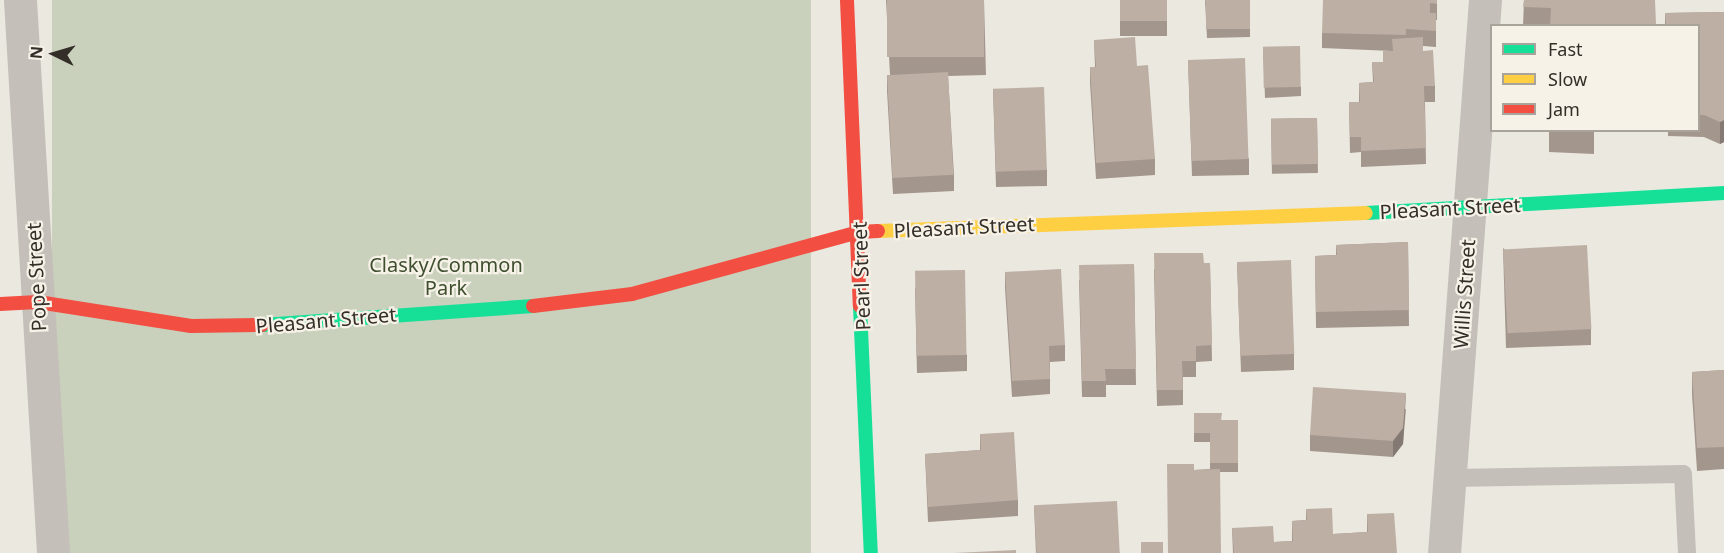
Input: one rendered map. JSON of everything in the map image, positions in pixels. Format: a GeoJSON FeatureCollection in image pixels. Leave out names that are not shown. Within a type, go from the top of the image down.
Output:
{"type":"FeatureCollection","features":[{"type":"Feature","properties":{"kind":"street","name":"Pope Street"},"geometry":{"type":"LineString","coordinates":[[20,0],[53,553]]}},
{"type":"Feature","properties":{"kind":"street","name":"Pearl Street"},"geometry":{"type":"LineString","coordinates":[[848,0],[871,553]]}},
{"type":"Feature","properties":{"kind":"street","name":"Willis Street"},"geometry":{"type":"LineString","coordinates":[[1444,553],[1485,0]]}},
{"type":"Feature","properties":{"kind":"street","name":"Pleasant Street"},"geometry":{"type":"LineString","coordinates":[[0,304],[38,302],[191,326],[252,326],[546,305],[632,294],[697,279],[859,232],[1470,208],[1724,193]]}},
{"type":"Feature","properties":{"kind":"lane"},"geometry":{"type":"LineString","coordinates":[[1450,478],[1683,474],[1687,553]]}},
{"type":"Feature","properties":{"kind":"green space","name":"Clasky/Common Park"},"geometry":{"type":"Polygon","coordinates":[[[52,0],[811,0],[811,553],[52,553],[52,0]]]}},
{"type":"Feature","properties":{"kind":"building"},"geometry":{"type":"Polygon","coordinates":[[[887,0],[984,0],[984,57],[887,57],[887,0]]]}},
{"type":"Feature","properties":{"kind":"building"},"geometry":{"type":"Polygon","coordinates":[[[1120,0],[1167,0],[1167,21],[1120,21],[1120,0]]]}},
{"type":"Feature","properties":{"kind":"building"},"geometry":{"type":"Polygon","coordinates":[[[1206,0],[1250,0],[1250,29],[1206,29],[1206,0]]]}},
{"type":"Feature","properties":{"kind":"building"},"geometry":{"type":"Polygon","coordinates":[[[1323,0],[1437,0],[1437,4],[1430,3],[1430,13],[1436,13],[1436,31],[1406,29],[1406,35],[1322,33],[1323,0]]]}},
{"type":"Feature","properties":{"kind":"building"},"geometry":{"type":"Polygon","coordinates":[[[1524,0],[1655,0],[1656,24],[1550,24],[1551,8],[1523,7],[1524,0]]]}},
{"type":"Feature","properties":{"kind":"building"},"geometry":{"type":"Polygon","coordinates":[[[1724,12],[1724,120],[1720,122],[1700,115],[1700,24],[1666,24],[1665,13],[1724,12]]]}},
{"type":"Feature","properties":{"kind":"building"},"geometry":{"type":"Polygon","coordinates":[[[1135,37],[1137,66],[1148,65],[1155,159],[1096,163],[1090,67],[1096,67],[1094,40],[1135,37]]]}},
{"type":"Feature","properties":{"kind":"building"},"geometry":{"type":"Polygon","coordinates":[[[1423,37],[1423,51],[1433,50],[1435,86],[1424,86],[1426,148],[1361,151],[1361,137],[1350,137],[1349,102],[1360,102],[1359,83],[1374,82],[1372,62],[1383,62],[1383,51],[1393,51],[1392,39],[1423,37]]]}},
{"type":"Feature","properties":{"kind":"building"},"geometry":{"type":"Polygon","coordinates":[[[1300,46],[1301,87],[1264,88],[1263,47],[1300,46]]]}},
{"type":"Feature","properties":{"kind":"building"},"geometry":{"type":"Polygon","coordinates":[[[1245,58],[1249,159],[1192,161],[1188,60],[1245,58]]]}},
{"type":"Feature","properties":{"kind":"building"},"geometry":{"type":"Polygon","coordinates":[[[948,72],[953,175],[892,178],[887,75],[948,72]]]}},
{"type":"Feature","properties":{"kind":"building"},"geometry":{"type":"Polygon","coordinates":[[[1044,87],[1047,170],[996,172],[993,89],[1044,87]]]}},
{"type":"Feature","properties":{"kind":"building"},"geometry":{"type":"Polygon","coordinates":[[[1317,118],[1318,164],[1272,165],[1271,119],[1317,118]]]}},
{"type":"Feature","properties":{"kind":"building"},"geometry":{"type":"Polygon","coordinates":[[[1408,242],[1409,310],[1316,312],[1315,256],[1337,255],[1336,245],[1408,242]]]}},
{"type":"Feature","properties":{"kind":"building"},"geometry":{"type":"Polygon","coordinates":[[[1587,245],[1591,329],[1508,333],[1503,249],[1587,245]]]}},
{"type":"Feature","properties":{"kind":"building"},"geometry":{"type":"Polygon","coordinates":[[[1154,253],[1203,253],[1204,263],[1210,263],[1212,345],[1196,346],[1196,361],[1182,361],[1183,390],[1157,390],[1154,253]]]}},
{"type":"Feature","properties":{"kind":"building"},"geometry":{"type":"Polygon","coordinates":[[[1291,260],[1294,354],[1240,356],[1237,262],[1291,260]]]}},
{"type":"Feature","properties":{"kind":"building"},"geometry":{"type":"Polygon","coordinates":[[[1134,264],[1136,369],[1105,369],[1106,381],[1082,381],[1079,265],[1134,264]]]}},
{"type":"Feature","properties":{"kind":"building"},"geometry":{"type":"Polygon","coordinates":[[[1061,269],[1065,345],[1049,346],[1050,379],[1012,381],[1005,272],[1061,269]]]}},
{"type":"Feature","properties":{"kind":"building"},"geometry":{"type":"Polygon","coordinates":[[[965,270],[966,355],[916,356],[915,271],[965,270]]]}},
{"type":"Feature","properties":{"kind":"building"},"geometry":{"type":"Polygon","coordinates":[[[1724,370],[1724,447],[1697,448],[1692,372],[1724,370]]]}},
{"type":"Feature","properties":{"kind":"building"},"geometry":{"type":"Polygon","coordinates":[[[1313,387],[1406,393],[1403,428],[1393,441],[1310,435],[1313,387]]]}},
{"type":"Feature","properties":{"kind":"building"},"geometry":{"type":"Polygon","coordinates":[[[1194,413],[1222,413],[1221,420],[1238,420],[1238,463],[1210,463],[1210,433],[1194,433],[1194,413]]]}},
{"type":"Feature","properties":{"kind":"building"},"geometry":{"type":"Polygon","coordinates":[[[1014,432],[1018,500],[928,507],[925,454],[981,450],[980,434],[1014,432]]]}},
{"type":"Feature","properties":{"kind":"building"},"geometry":{"type":"Polygon","coordinates":[[[1167,464],[1194,464],[1194,470],[1220,469],[1221,553],[1168,553],[1167,464]]]}},
{"type":"Feature","properties":{"kind":"building"},"geometry":{"type":"Polygon","coordinates":[[[1117,501],[1120,553],[1037,553],[1034,505],[1117,501]]]}},
{"type":"Feature","properties":{"kind":"building"},"geometry":{"type":"Polygon","coordinates":[[[1332,508],[1333,534],[1368,532],[1367,514],[1394,513],[1397,553],[1234,553],[1232,528],[1273,526],[1274,542],[1293,541],[1292,521],[1307,520],[1306,509],[1332,508]]]}},
{"type":"Feature","properties":{"kind":"building"},"geometry":{"type":"Polygon","coordinates":[[[1141,542],[1163,542],[1163,553],[1141,553],[1141,542]]]}},
{"type":"Feature","properties":{"kind":"building"},"geometry":{"type":"Polygon","coordinates":[[[1016,550],[1016,553],[954,553],[1016,550]]]}},
{"type":"Feature","properties":{"kind":"traffic: fast"},"geometry":{"type":"LineString","coordinates":[[1366,213],[1724,193]]}},
{"type":"Feature","properties":{"kind":"traffic: fast"},"geometry":{"type":"LineString","coordinates":[[262,325],[533,306]]}},
{"type":"Feature","properties":{"kind":"traffic: fast"},"geometry":{"type":"LineString","coordinates":[[860,306],[871,553]]}},
{"type":"Feature","properties":{"kind":"traffic: slow"},"geometry":{"type":"LineString","coordinates":[[878,231],[1366,213]]}},
{"type":"Feature","properties":{"kind":"traffic: jam"},"geometry":{"type":"LineString","coordinates":[[847,0],[860,306]]}},
{"type":"Feature","properties":{"kind":"traffic: jam"},"geometry":{"type":"LineString","coordinates":[[533,306],[632,294],[859,232],[878,231]]}},
{"type":"Feature","properties":{"kind":"traffic: jam"},"geometry":{"type":"LineString","coordinates":[[0,304],[38,302],[191,326],[262,325]]}}]}
